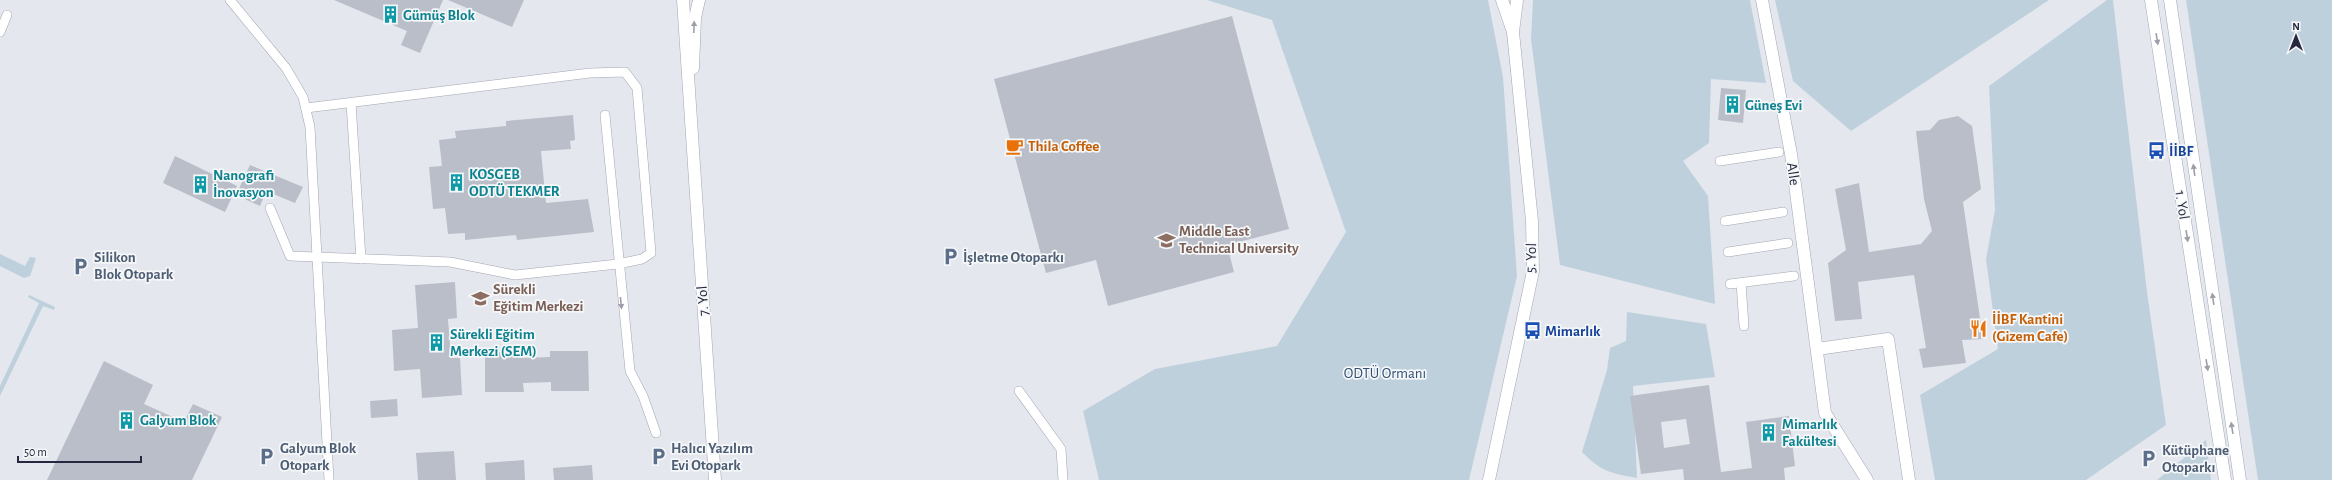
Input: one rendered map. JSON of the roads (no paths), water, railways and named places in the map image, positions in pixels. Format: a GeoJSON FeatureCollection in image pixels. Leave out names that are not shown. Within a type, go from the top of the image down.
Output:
{"type":"FeatureCollection","features":[{"type":"Feature","properties":{"kind":"street","name":"7. Yol"},"geometry":{"type":"LineString","coordinates":[[683,0],[715,480]]}},
{"type":"Feature","properties":{"kind":"street","name":"7. Yol"},"geometry":{"type":"LineString","coordinates":[[691,122],[695,18],[699,0]]}},
{"type":"Feature","properties":{"kind":"street","name":"5. Yol"},"geometry":{"type":"LineString","coordinates":[[1502,0],[1513,32]]}},
{"type":"Feature","properties":{"kind":"street","name":"5. Yol"},"geometry":{"type":"LineString","coordinates":[[1489,480],[1532,271],[1532,221],[1513,32],[1517,0]]}},
{"type":"Feature","properties":{"kind":"street","name":"Alle"},"geometry":{"type":"LineString","coordinates":[[1762,0],[1791,154],[1825,413],[1867,480]]}},
{"type":"Feature","properties":{"kind":"street","name":"1. Yol"},"geometry":{"type":"LineString","coordinates":[[2151,0],[2225,480]]}},
{"type":"Feature","properties":{"kind":"street","name":"1. Yol"},"geometry":{"type":"LineString","coordinates":[[2170,0],[2228,407],[2240,480]]}},
{"type":"Feature","properties":{"kind":"street"},"geometry":{"type":"LineString","coordinates":[[1817,349],[1888,338],[1909,480]]}},
{"type":"Feature","properties":{"kind":"street"},"geometry":{"type":"LineString","coordinates":[[2214,410],[2228,407]]}},
{"type":"Feature","properties":{"kind":"lane"},"geometry":{"type":"LineString","coordinates":[[230,0],[286,68],[303,97],[310,127],[329,480]]}},
{"type":"Feature","properties":{"kind":"lane"},"geometry":{"type":"LineString","coordinates":[[0,32],[7,15]]}},
{"type":"Feature","properties":{"kind":"lane"},"geometry":{"type":"LineString","coordinates":[[270,208],[290,256],[450,262],[515,275],[618,264],[642,259],[651,253],[637,88],[625,72],[590,72],[306,108]]}},
{"type":"Feature","properties":{"kind":"lane"},"geometry":{"type":"LineString","coordinates":[[351,103],[361,259]]}},
{"type":"Feature","properties":{"kind":"lane"},"geometry":{"type":"LineString","coordinates":[[605,115],[618,264],[630,371],[643,396],[656,433]]}},
{"type":"Feature","properties":{"kind":"lane"},"geometry":{"type":"LineString","coordinates":[[1720,161],[1779,152]]}},
{"type":"Feature","properties":{"kind":"lane"},"geometry":{"type":"LineString","coordinates":[[1726,222],[1783,212]]}},
{"type":"Feature","properties":{"kind":"lane"},"geometry":{"type":"LineString","coordinates":[[1728,252],[1788,243]]}},
{"type":"Feature","properties":{"kind":"lane"},"geometry":{"type":"LineString","coordinates":[[1730,284],[1794,276]]}},
{"type":"Feature","properties":{"kind":"lane"},"geometry":{"type":"LineString","coordinates":[[1741,283],[1744,326]]}},
{"type":"Feature","properties":{"kind":"lane"},"geometry":{"type":"LineString","coordinates":[[1019,391],[1061,448],[1063,480]]}},
{"type":"Feature","properties":{"kind":"place","name":"Gümüş Blok"},"geometry":{"type":"Point","coordinates":[390,15]}},
{"type":"Feature","properties":{"kind":"place","name":"Güneş Evi"},"geometry":{"type":"Point","coordinates":[1732,105]}},
{"type":"Feature","properties":{"kind":"place","name":"Thila Coffee"},"geometry":{"type":"Point","coordinates":[1015,146]}},
{"type":"Feature","properties":{"kind":"place","name":"İİBF"},"geometry":{"type":"Point","coordinates":[2156,151]}},
{"type":"Feature","properties":{"kind":"place","name":"KOSGEB ODTÜ TEKMER"},"geometry":{"type":"Point","coordinates":[456,183]}},
{"type":"Feature","properties":{"kind":"place","name":"Nanografi İnovasyon"},"geometry":{"type":"Point","coordinates":[200,184]}},
{"type":"Feature","properties":{"kind":"place","name":"Middle East Technical University"},"geometry":{"type":"Point","coordinates":[1166,240]}},
{"type":"Feature","properties":{"kind":"place","name":"İşletme Otoparkı"},"geometry":{"type":"Point","coordinates":[950,257]}},
{"type":"Feature","properties":{"kind":"place","name":"Silikon Blok Otopark"},"geometry":{"type":"Point","coordinates":[81,266]}},
{"type":"Feature","properties":{"kind":"place","name":"Sürekli Eğitim Merkezi"},"geometry":{"type":"Point","coordinates":[480,298]}},
{"type":"Feature","properties":{"kind":"place","name":"İİBF Kantini (Gizem Cafe)"},"geometry":{"type":"Point","coordinates":[1979,328]}},
{"type":"Feature","properties":{"kind":"place","name":"Mimarlık"},"geometry":{"type":"Point","coordinates":[1532,331]}},
{"type":"Feature","properties":{"kind":"place","name":"Sürekli Eğitim Merkezi (SEM)"},"geometry":{"type":"Point","coordinates":[437,343]}},
{"type":"Feature","properties":{"kind":"place","name":"Galyum Blok"},"geometry":{"type":"Point","coordinates":[127,420]}},
{"type":"Feature","properties":{"kind":"place","name":"Mimarlık Fakültesi"},"geometry":{"type":"Point","coordinates":[1769,433]}},
{"type":"Feature","properties":{"kind":"place","name":"Galyum Blok Otopark"},"geometry":{"type":"Point","coordinates":[267,457]}},
{"type":"Feature","properties":{"kind":"place","name":"Halıcı Yazılım Evi Otopark"},"geometry":{"type":"Point","coordinates":[658,457]}},
{"type":"Feature","properties":{"kind":"place","name":"Kütüphane Otoparkı"},"geometry":{"type":"Point","coordinates":[2149,459]}},
{"type":"Feature","properties":{"kind":"park label","name":"ODTÜ Ormanı"},"geometry":{"type":"Point","coordinates":[1385,373]}}]}
